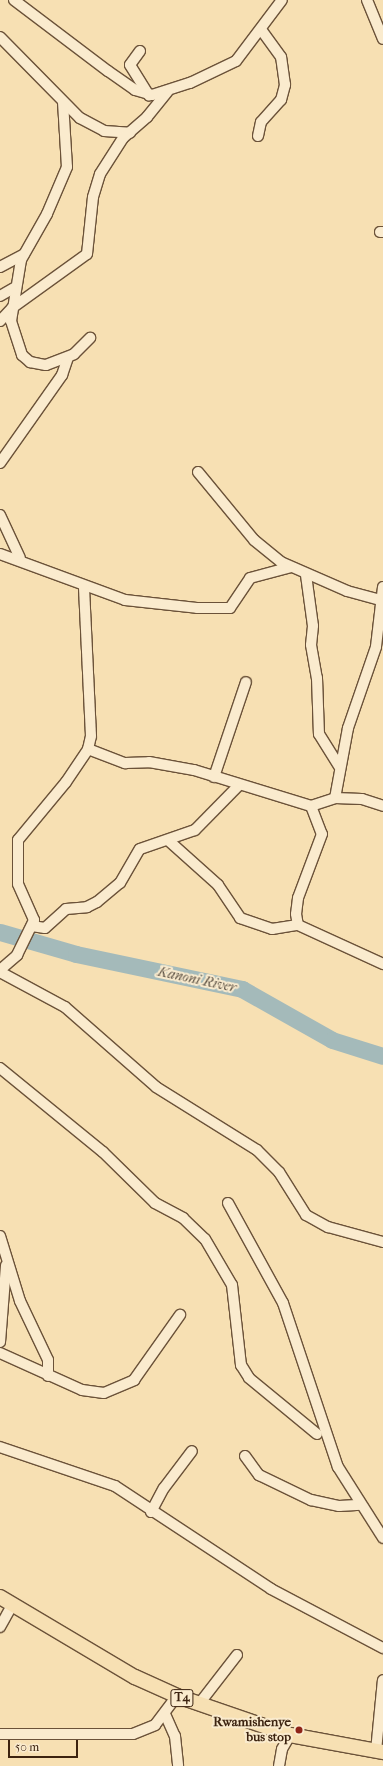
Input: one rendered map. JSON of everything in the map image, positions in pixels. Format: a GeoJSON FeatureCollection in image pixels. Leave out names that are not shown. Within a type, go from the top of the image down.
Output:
{"type":"FeatureCollection","features":[{"type":"Feature","properties":{"kind":"highway","name":"T4"},"geometry":{"type":"LineString","coordinates":[[0,1597],[135,1676],[177,1696],[290,1735],[380,1752]]}},
{"type":"Feature","properties":{"kind":"street"},"geometry":{"type":"LineString","coordinates":[[14,0],[108,71],[149,95],[168,91],[229,66],[261,29],[282,0]]}},
{"type":"Feature","properties":{"kind":"street"},"geometry":{"type":"LineString","coordinates":[[366,0],[383,39]]}},
{"type":"Feature","properties":{"kind":"street"},"geometry":{"type":"LineString","coordinates":[[258,136],[261,122],[280,100],[285,85],[281,57],[261,29]]}},
{"type":"Feature","properties":{"kind":"street"},"geometry":{"type":"LineString","coordinates":[[0,37],[63,102],[92,126],[114,133],[130,133]]}},
{"type":"Feature","properties":{"kind":"street"},"geometry":{"type":"LineString","coordinates":[[140,51],[130,65],[149,95]]}},
{"type":"Feature","properties":{"kind":"street"},"geometry":{"type":"LineString","coordinates":[[0,321],[12,308],[87,254],[93,197],[100,174],[109,157],[168,91]]}},
{"type":"Feature","properties":{"kind":"street"},"geometry":{"type":"LineString","coordinates":[[63,102],[67,167],[47,214],[24,254],[14,288],[12,308],[14,337],[22,355],[30,362],[46,366],[68,358],[90,338]]}},
{"type":"Feature","properties":{"kind":"street"},"geometry":{"type":"LineString","coordinates":[[0,267],[24,254]]}},
{"type":"Feature","properties":{"kind":"street"},"geometry":{"type":"LineString","coordinates":[[0,296],[14,288]]}},
{"type":"Feature","properties":{"kind":"street"},"geometry":{"type":"LineString","coordinates":[[0,463],[62,375],[68,358]]}},
{"type":"Feature","properties":{"kind":"street"},"geometry":{"type":"LineString","coordinates":[[198,472],[254,540],[291,567],[306,575],[381,600]]}},
{"type":"Feature","properties":{"kind":"street"},"geometry":{"type":"LineString","coordinates":[[0,515],[20,558]]}},
{"type":"Feature","properties":{"kind":"street"},"geometry":{"type":"LineString","coordinates":[[0,554],[20,558],[84,586],[147,605],[225,608],[235,605],[250,578],[291,567]]}},
{"type":"Feature","properties":{"kind":"street"},"geometry":{"type":"LineString","coordinates":[[306,575],[313,626],[311,645],[317,678],[319,734],[339,766]]}},
{"type":"Feature","properties":{"kind":"street"},"geometry":{"type":"LineString","coordinates":[[84,586],[91,736],[88,749],[66,782],[18,840],[18,884],[31,910],[32,926],[17,954],[0,971],[65,1007],[156,1087],[257,1150],[279,1172],[306,1215],[328,1227],[383,1242]]}},
{"type":"Feature","properties":{"kind":"street"},"geometry":{"type":"LineString","coordinates":[[335,798],[339,766],[355,704],[379,648],[383,587]]}},
{"type":"Feature","properties":{"kind":"street"},"geometry":{"type":"LineString","coordinates":[[214,777],[246,682]]}},
{"type":"Feature","properties":{"kind":"street"},"geometry":{"type":"LineString","coordinates":[[88,749],[125,763],[165,764],[311,806],[335,798],[362,799],[383,806]]}},
{"type":"Feature","properties":{"kind":"street"},"geometry":{"type":"LineString","coordinates":[[32,926],[45,928],[66,909],[87,907],[98,902],[120,882],[140,849],[168,841],[202,825],[239,785]]}},
{"type":"Feature","properties":{"kind":"street"},"geometry":{"type":"LineString","coordinates":[[298,925],[296,914],[298,898],[322,834],[311,806]]}},
{"type":"Feature","properties":{"kind":"street"},"geometry":{"type":"LineString","coordinates":[[168,841],[218,885],[240,918],[272,929],[298,925],[383,964]]}},
{"type":"Feature","properties":{"kind":"street"},"geometry":{"type":"LineString","coordinates":[[0,1068],[103,1152],[155,1203],[183,1218],[205,1239],[232,1285],[241,1365],[249,1378],[317,1434]]}},
{"type":"Feature","properties":{"kind":"street"},"geometry":{"type":"LineString","coordinates":[[228,1203],[283,1303],[324,1432],[338,1467],[383,1538]]}},
{"type":"Feature","properties":{"kind":"street"},"geometry":{"type":"LineString","coordinates":[[0,1236],[6,1260],[48,1360],[48,1376]]}},
{"type":"Feature","properties":{"kind":"street"},"geometry":{"type":"LineString","coordinates":[[0,1342],[6,1260]]}},
{"type":"Feature","properties":{"kind":"street"},"geometry":{"type":"LineString","coordinates":[[0,1353],[48,1376],[82,1390],[104,1393],[122,1388],[153,1358],[180,1315]]}},
{"type":"Feature","properties":{"kind":"street"},"geometry":{"type":"LineString","coordinates":[[0,1447],[100,1479],[271,1589],[383,1648]]}},
{"type":"Feature","properties":{"kind":"street"},"geometry":{"type":"LineString","coordinates":[[151,1512],[164,1488],[192,1451]]}},
{"type":"Feature","properties":{"kind":"street"},"geometry":{"type":"LineString","coordinates":[[245,1456],[259,1475],[311,1500],[339,1506],[361,1505]]}},
{"type":"Feature","properties":{"kind":"street"},"geometry":{"type":"LineString","coordinates":[[0,1627],[12,1604]]}},
{"type":"Feature","properties":{"kind":"street"},"geometry":{"type":"LineString","coordinates":[[199,1704],[237,1655]]}},
{"type":"Feature","properties":{"kind":"street"},"geometry":{"type":"LineString","coordinates":[[380,1752],[383,1680]]}},
{"type":"Feature","properties":{"kind":"street"},"geometry":{"type":"LineString","coordinates":[[0,1734],[133,1734],[150,1729],[165,1714],[177,1696]]}},
{"type":"Feature","properties":{"kind":"street"},"geometry":{"type":"LineString","coordinates":[[165,1714],[175,1736],[178,1766]]}},
{"type":"Feature","properties":{"kind":"street"},"geometry":{"type":"LineString","coordinates":[[279,1766],[282,1749],[290,1735]]}},
{"type":"Feature","properties":{"kind":"waterway","name":"Kanoni River"},"geometry":{"type":"LineString","coordinates":[[0,932],[76,954],[242,989],[332,1040],[383,1056]]}},
{"type":"Feature","properties":{"kind":"place","name":"Rwamishenye bus stop"},"geometry":{"type":"Point","coordinates":[299,1730]}}]}
